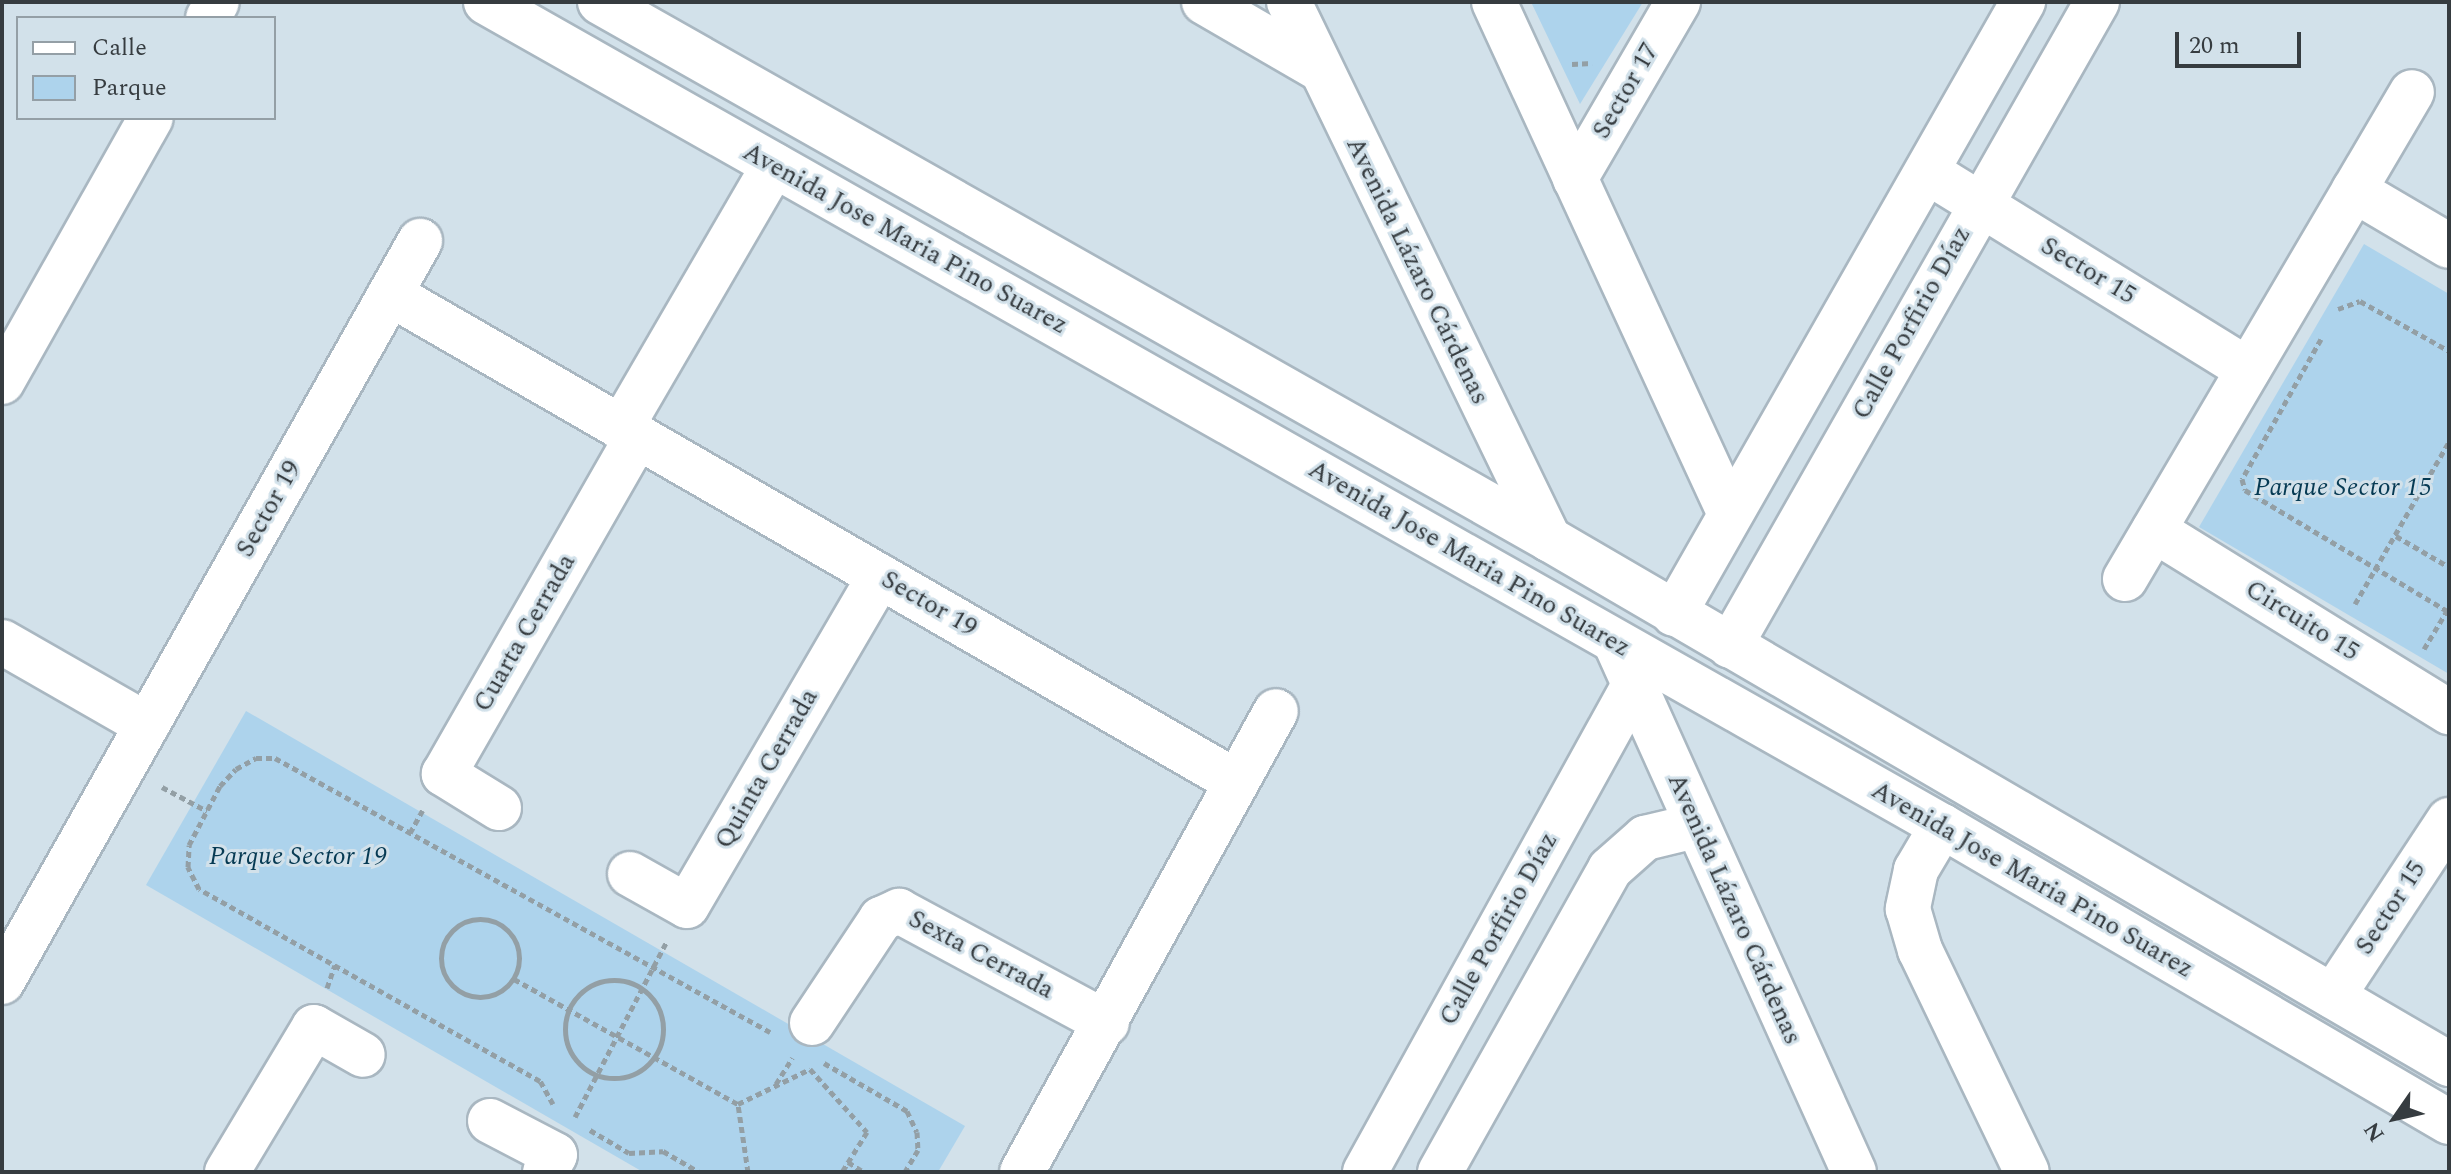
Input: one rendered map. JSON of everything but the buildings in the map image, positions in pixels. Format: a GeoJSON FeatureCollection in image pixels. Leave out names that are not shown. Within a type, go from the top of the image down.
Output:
{"type":"FeatureCollection","features":[{"type":"Feature","properties":{"kind":"street","name":"Avenida Jose Maria Pino Suarez"},"geometry":{"type":"LineString","coordinates":[[486,2],[1942,826],[2449,1122]]}},
{"type":"Feature","properties":{"kind":"street","name":"Avenida Jose Maria Pino Suarez"},"geometry":{"type":"LineString","coordinates":[[600,2],[1549,539],[2449,1064]]}},
{"type":"Feature","properties":{"kind":"street"},"geometry":{"type":"LineString","coordinates":[[1204,2],[1318,68]]}},
{"type":"Feature","properties":{"kind":"street","name":"Avenida Lázaro Cárdenas"},"geometry":{"type":"LineString","coordinates":[[1289,2],[1318,68],[1549,539]]}},
{"type":"Feature","properties":{"kind":"street"},"geometry":{"type":"LineString","coordinates":[[1494,2],[1729,512]]}},
{"type":"Feature","properties":{"kind":"street","name":"Sector 17"},"geometry":{"type":"LineString","coordinates":[[1575,179],[1678,2]]}},
{"type":"Feature","properties":{"kind":"street"},"geometry":{"type":"LineString","coordinates":[[1616,644],[1658,605],[1729,512],[1928,172],[2023,2]]}},
{"type":"Feature","properties":{"kind":"street","name":"Calle Porfirio Díaz"},"geometry":{"type":"LineString","coordinates":[[1730,646],[2097,2]]}},
{"type":"Feature","properties":{"kind":"street"},"geometry":{"type":"LineString","coordinates":[[2125,579],[2412,92]]}},
{"type":"Feature","properties":{"kind":"street"},"geometry":{"type":"LineString","coordinates":[[2,382],[150,120]]}},
{"type":"Feature","properties":{"kind":"street"},"geometry":{"type":"LineString","coordinates":[[629,432],[774,165]]}},
{"type":"Feature","properties":{"kind":"street","name":"Sector 15"},"geometry":{"type":"LineString","coordinates":[[1928,172],[2248,370]]}},
{"type":"Feature","properties":{"kind":"street"},"geometry":{"type":"LineString","coordinates":[[2354,190],[2449,246]]}},
{"type":"Feature","properties":{"kind":"street","name":"Sector 19"},"geometry":{"type":"LineString","coordinates":[[2,982],[420,241]]}},
{"type":"Feature","properties":{"kind":"street","name":"Sector 19"},"geometry":{"type":"LineString","coordinates":[[390,294],[1235,781]]}},
{"type":"Feature","properties":{"kind":"street"},"geometry":{"type":"LineString","coordinates":[[1208,410],[1239,362]]}},
{"type":"Feature","properties":{"kind":"street","name":"Cuarta Cerrada"},"geometry":{"type":"LineString","coordinates":[[499,808],[444,774],[629,432]]}},
{"type":"Feature","properties":{"kind":"street","name":"Circuito 15"},"geometry":{"type":"LineString","coordinates":[[2154,530],[2449,712]]}},
{"type":"Feature","properties":{"kind":"street","name":"Quinta Cerrada"},"geometry":{"type":"LineString","coordinates":[[687,906],[880,576]]}},
{"type":"Feature","properties":{"kind":"street"},"geometry":{"type":"LineString","coordinates":[[2,642],[147,725]]}},
{"type":"Feature","properties":{"kind":"street","name":"Avenida Lázaro Cárdenas"},"geometry":{"type":"LineString","coordinates":[[1616,644],[1695,826],[1854,1172]]}},
{"type":"Feature","properties":{"kind":"street","name":"Calle Porfirio Díaz"},"geometry":{"type":"LineString","coordinates":[[1365,1172],[1634,685]]}},
{"type":"Feature","properties":{"kind":"street"},"geometry":{"type":"LineString","coordinates":[[1022,1172],[1107,1023],[1235,781],[1276,711]]}},
{"type":"Feature","properties":{"kind":"street","name":"Sector 15"},"geometry":{"type":"LineString","coordinates":[[2333,996],[2449,820]]}},
{"type":"Feature","properties":{"kind":"street"},"geometry":{"type":"LineString","coordinates":[[1440,1172],[1610,869],[1645,838],[1695,826]]}},
{"type":"Feature","properties":{"kind":"street"},"geometry":{"type":"LineString","coordinates":[[1942,826],[1916,870],[1908,909],[1920,950],[2027,1172]]}},
{"type":"Feature","properties":{"kind":"street"},"geometry":{"type":"LineString","coordinates":[[630,874],[687,906]]}},
{"type":"Feature","properties":{"kind":"street","name":"Sexta Cerrada"},"geometry":{"type":"LineString","coordinates":[[802,1039],[881,919],[899,911],[1107,1023]]}},
{"type":"Feature","properties":{"kind":"street"},"geometry":{"type":"LineString","coordinates":[[227,1172],[314,1027],[363,1055]]}},
{"type":"Feature","properties":{"kind":"street"},"geometry":{"type":"LineString","coordinates":[[490,1121],[555,1155],[545,1172]]}},
{"type":"Feature","properties":{"kind":"path"},"geometry":{"type":"LineString","coordinates":[[2331,321],[2339,308],[2360,301],[2449,351]]}},
{"type":"Feature","properties":{"kind":"path"},"geometry":{"type":"LineString","coordinates":[[2324,334],[2242,479],[2245,490],[2449,612]]}},
{"type":"Feature","properties":{"kind":"path"},"geometry":{"type":"LineString","coordinates":[[2333,640],[2449,442]]}},
{"type":"Feature","properties":{"kind":"path"},"geometry":{"type":"LineString","coordinates":[[2396,536],[2449,567]]}},
{"type":"Feature","properties":{"kind":"path"},"geometry":{"type":"LineString","coordinates":[[557,1111],[540,1081],[199,889],[188,867],[189,845],[207,811],[236,769],[256,758],[275,758],[652,967],[802,1039],[907,1111],[917,1132],[918,1150],[905,1172]]}},
{"type":"Feature","properties":{"kind":"path"},"geometry":{"type":"LineString","coordinates":[[123,766],[207,811]]}},
{"type":"Feature","properties":{"kind":"path"},"geometry":{"type":"LineString","coordinates":[[573,1120],[687,906]]}},
{"type":"Feature","properties":{"kind":"path"},"geometry":{"type":"LineString","coordinates":[[464,922],[499,923],[520,952],[514,979],[493,995],[467,995],[446,977],[441,951],[446,938],[464,922]]}},
{"type":"Feature","properties":{"kind":"path"},"geometry":{"type":"LineString","coordinates":[[514,979],[738,1104]]}},
{"type":"Feature","properties":{"kind":"path"},"geometry":{"type":"LineString","coordinates":[[619,980],[641,988],[662,1017],[663,1032],[655,1057],[637,1073],[621,1078],[597,1074],[576,1059],[568,1045],[570,1009],[577,997],[604,981],[619,980]]}},
{"type":"Feature","properties":{"kind":"path"},"geometry":{"type":"LineString","coordinates":[[738,1104],[810,1069],[867,1132],[842,1172]]}},
{"type":"Feature","properties":{"kind":"path"},"geometry":{"type":"LineString","coordinates":[[738,1104],[748,1172]]}},
{"type":"Feature","properties":{"kind":"path"},"geometry":{"type":"LineString","coordinates":[[565,1115],[629,1153],[663,1151],[699,1172]]}},
{"type":"Feature","properties":{"kind":"path"},"geometry":{"type":"LineString","coordinates":[[848,1162],[864,1172]]}},
{"type":"Feature","properties":{"kind":"green space"},"geometry":{"type":"Polygon","coordinates":[[[1531,2],[1643,2],[1580,104],[1531,2]]]}},
{"type":"Feature","properties":{"kind":"green space","name":"Parque Sector 15"},"geometry":{"type":"Polygon","coordinates":[[[2364,244],[2449,294],[2449,674],[2199,527],[2364,244]]]}},
{"type":"Feature","properties":{"kind":"green space","name":"Parque Sector 19"},"geometry":{"type":"Polygon","coordinates":[[[246,711],[965,1126],[938,1172],[643,1172],[146,885],[246,711]]]}}]}
